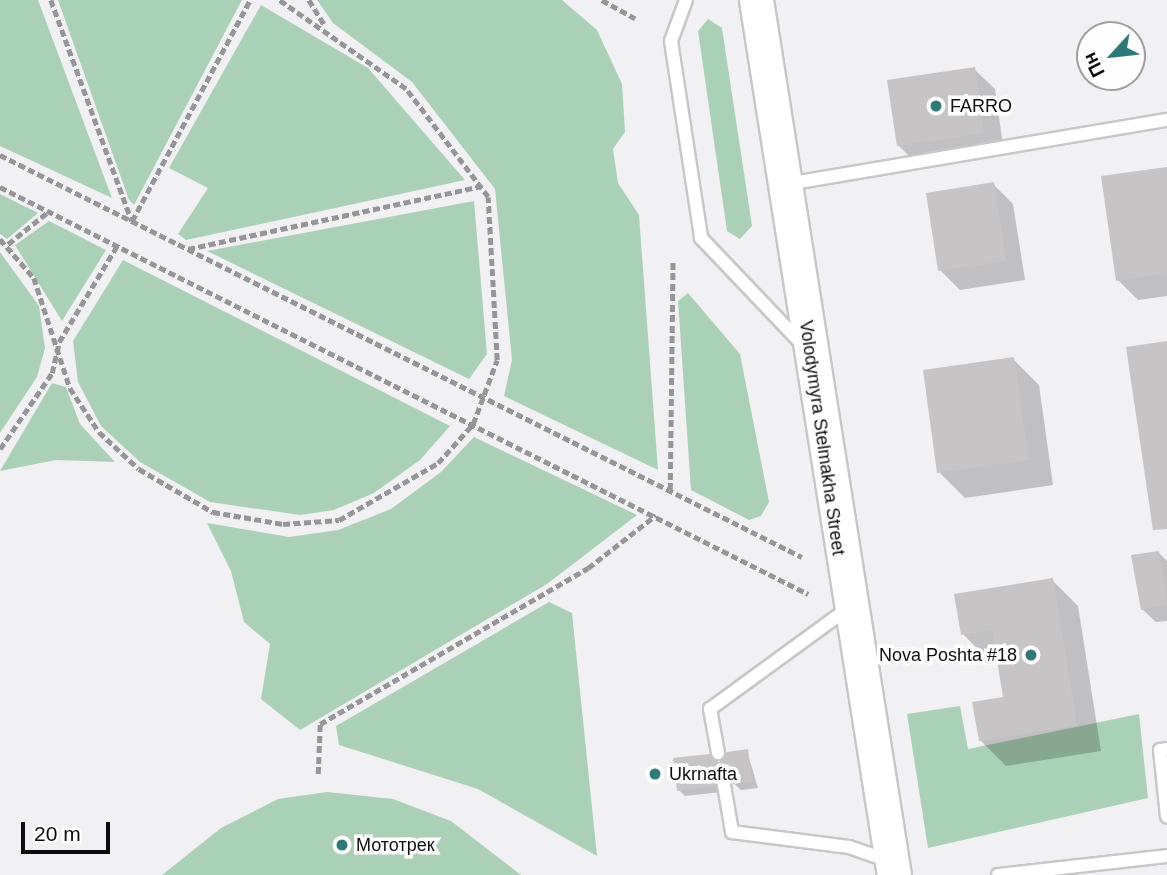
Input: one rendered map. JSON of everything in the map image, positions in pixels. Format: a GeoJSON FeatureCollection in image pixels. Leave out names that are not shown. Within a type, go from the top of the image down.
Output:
{"type":"FeatureCollection","features":[{"type":"Feature","properties":{"kind":"main road","name":"Volodymyra Stelmakha Street"},"geometry":{"type":"LineString","coordinates":[[756,0],[847,609],[892,868]]}},
{"type":"Feature","properties":{"kind":"lane"},"geometry":{"type":"LineString","coordinates":[[686,0],[671,41],[701,238],[810,352]]}},
{"type":"Feature","properties":{"kind":"lane"},"geometry":{"type":"LineString","coordinates":[[783,184],[1167,120]]}},
{"type":"Feature","properties":{"kind":"lane"},"geometry":{"type":"LineString","coordinates":[[718,752],[710,709],[847,609]]}},
{"type":"Feature","properties":{"kind":"lane"},"geometry":{"type":"LineString","coordinates":[[1167,749],[1160,750],[1167,817]]}},
{"type":"Feature","properties":{"kind":"lane"},"geometry":{"type":"LineString","coordinates":[[723,785],[732,832],[849,847],[892,868]]}},
{"type":"Feature","properties":{"kind":"lane"},"geometry":{"type":"LineString","coordinates":[[998,875],[1167,856]]}},
{"type":"Feature","properties":{"kind":"path"},"geometry":{"type":"LineString","coordinates":[[51,0],[132,221]]}},
{"type":"Feature","properties":{"kind":"path"},"geometry":{"type":"LineString","coordinates":[[132,221],[250,0]]}},
{"type":"Feature","properties":{"kind":"path"},"geometry":{"type":"LineString","coordinates":[[0,239],[8,244],[34,278],[59,342],[70,388],[99,432],[174,491],[213,512],[248,519],[339,520],[438,463],[473,424],[487,399],[497,360],[488,197],[406,89],[327,30],[279,0]]}},
{"type":"Feature","properties":{"kind":"path"},"geometry":{"type":"LineString","coordinates":[[309,0],[327,30]]}},
{"type":"Feature","properties":{"kind":"path"},"geometry":{"type":"LineString","coordinates":[[602,0],[635,18]]}},
{"type":"Feature","properties":{"kind":"path"},"geometry":{"type":"LineString","coordinates":[[0,155],[802,557]]}},
{"type":"Feature","properties":{"kind":"path"},"geometry":{"type":"LineString","coordinates":[[188,249],[481,186]]}},
{"type":"Feature","properties":{"kind":"path"},"geometry":{"type":"LineString","coordinates":[[0,187],[656,515],[808,594]]}},
{"type":"Feature","properties":{"kind":"path"},"geometry":{"type":"LineString","coordinates":[[8,244],[49,212]]}},
{"type":"Feature","properties":{"kind":"path"},"geometry":{"type":"LineString","coordinates":[[0,449],[52,373],[59,342],[117,246]]}},
{"type":"Feature","properties":{"kind":"path"},"geometry":{"type":"LineString","coordinates":[[670,490],[673,260]]}},
{"type":"Feature","properties":{"kind":"path"},"geometry":{"type":"LineString","coordinates":[[318,775],[320,724],[588,568],[656,515]]}},
{"type":"Feature","properties":{"kind":"green space"},"geometry":{"type":"Polygon","coordinates":[[[0,0],[38,0],[112,198],[0,146],[0,0]]]}},
{"type":"Feature","properties":{"kind":"green space"},"geometry":{"type":"Polygon","coordinates":[[[58,0],[242,0],[134,205],[129,200],[58,0]]]}},
{"type":"Feature","properties":{"kind":"green space"},"geometry":{"type":"Polygon","coordinates":[[[317,0],[562,0],[597,30],[622,84],[625,132],[613,149],[618,183],[639,215],[658,470],[504,396],[512,360],[495,189],[412,82],[333,23],[317,0]]]}},
{"type":"Feature","properties":{"kind":"green space"},"geometry":{"type":"Polygon","coordinates":[[[261,5],[368,68],[465,180],[186,240],[178,234],[208,188],[169,168],[261,5]]]}},
{"type":"Feature","properties":{"kind":"green space"},"geometry":{"type":"Polygon","coordinates":[[[708,19],[722,28],[752,226],[740,239],[727,231],[698,31],[708,19]]]}},
{"type":"Feature","properties":{"kind":"green space"},"geometry":{"type":"Polygon","coordinates":[[[0,194],[38,213],[7,239],[0,234],[0,194]]]}},
{"type":"Feature","properties":{"kind":"green space"},"geometry":{"type":"Polygon","coordinates":[[[474,201],[487,354],[469,379],[207,251],[474,201]]]}},
{"type":"Feature","properties":{"kind":"green space"},"geometry":{"type":"Polygon","coordinates":[[[49,221],[106,250],[62,321],[15,245],[49,221]]]}},
{"type":"Feature","properties":{"kind":"green space"},"geometry":{"type":"Polygon","coordinates":[[[0,252],[39,306],[45,348],[37,377],[0,433],[0,252]]]}},
{"type":"Feature","properties":{"kind":"green space"},"geometry":{"type":"Polygon","coordinates":[[[123,260],[450,426],[420,460],[374,493],[334,510],[300,515],[210,502],[140,462],[101,426],[78,382],[73,341],[123,260]]]}},
{"type":"Feature","properties":{"kind":"green space"},"geometry":{"type":"Polygon","coordinates":[[[688,293],[740,354],[769,502],[761,516],[749,520],[691,490],[678,301],[688,293]]]}},
{"type":"Feature","properties":{"kind":"green space"},"geometry":{"type":"Polygon","coordinates":[[[52,383],[66,387],[80,424],[115,462],[56,460],[0,471],[52,383]]]}},
{"type":"Feature","properties":{"kind":"green space"},"geometry":{"type":"Polygon","coordinates":[[[474,437],[637,515],[547,584],[300,730],[261,699],[270,644],[244,622],[231,571],[207,523],[289,537],[338,530],[391,509],[441,472],[474,437]]]}},
{"type":"Feature","properties":{"kind":"green space"},"geometry":{"type":"Polygon","coordinates":[[[549,602],[572,613],[597,856],[478,789],[339,745],[336,726],[549,602]]]}},
{"type":"Feature","properties":{"kind":"green space"},"geometry":{"type":"Polygon","coordinates":[[[960,706],[968,749],[1139,714],[1148,798],[928,848],[907,714],[960,706]]]}},
{"type":"Feature","properties":{"kind":"green space","name":"Мототрек"},"geometry":{"type":"Polygon","coordinates":[[[327,792],[393,799],[451,821],[521,875],[162,875],[221,828],[278,799],[327,792]]]}},
{"type":"Feature","properties":{"kind":"building","name":"FARRO"},"geometry":{"type":"Polygon","coordinates":[[[975,67],[984,133],[897,146],[887,80],[975,67]]]}},
{"type":"Feature","properties":{"kind":"building"},"geometry":{"type":"Polygon","coordinates":[[[1167,167],[1167,273],[1116,281],[1101,176],[1167,167]]]}},
{"type":"Feature","properties":{"kind":"building"},"geometry":{"type":"Polygon","coordinates":[[[994,182],[1006,261],[938,271],[926,193],[994,182]]]}},
{"type":"Feature","properties":{"kind":"building"},"geometry":{"type":"Polygon","coordinates":[[[1167,341],[1167,529],[1153,530],[1126,347],[1167,341]]]}},
{"type":"Feature","properties":{"kind":"building"},"geometry":{"type":"Polygon","coordinates":[[[1014,357],[1029,460],[937,473],[923,370],[1014,357]]]}},
{"type":"Feature","properties":{"kind":"building"},"geometry":{"type":"Polygon","coordinates":[[[1159,551],[1167,605],[1141,610],[1131,555],[1159,551]]]}},
{"type":"Feature","properties":{"kind":"building"},"geometry":{"type":"Polygon","coordinates":[[[1053,578],[1077,725],[979,741],[972,702],[1003,697],[992,630],[961,635],[954,594],[1053,578]]]}},
{"type":"Feature","properties":{"kind":"building"},"geometry":{"type":"Polygon","coordinates":[[[748,749],[752,782],[733,784],[723,776],[715,786],[677,791],[673,758],[709,754],[719,762],[727,752],[748,749]]]}},
{"type":"Feature","properties":{"kind":"place","name":"FARRO"},"geometry":{"type":"Point","coordinates":[936,106]}},
{"type":"Feature","properties":{"kind":"place","name":"Nova Poshta #18"},"geometry":{"type":"Point","coordinates":[1031,655]}},
{"type":"Feature","properties":{"kind":"place","name":"Ukrnafta"},"geometry":{"type":"Point","coordinates":[655,774]}},
{"type":"Feature","properties":{"kind":"place","name":"Мототрек"},"geometry":{"type":"Point","coordinates":[342,845]}}]}
